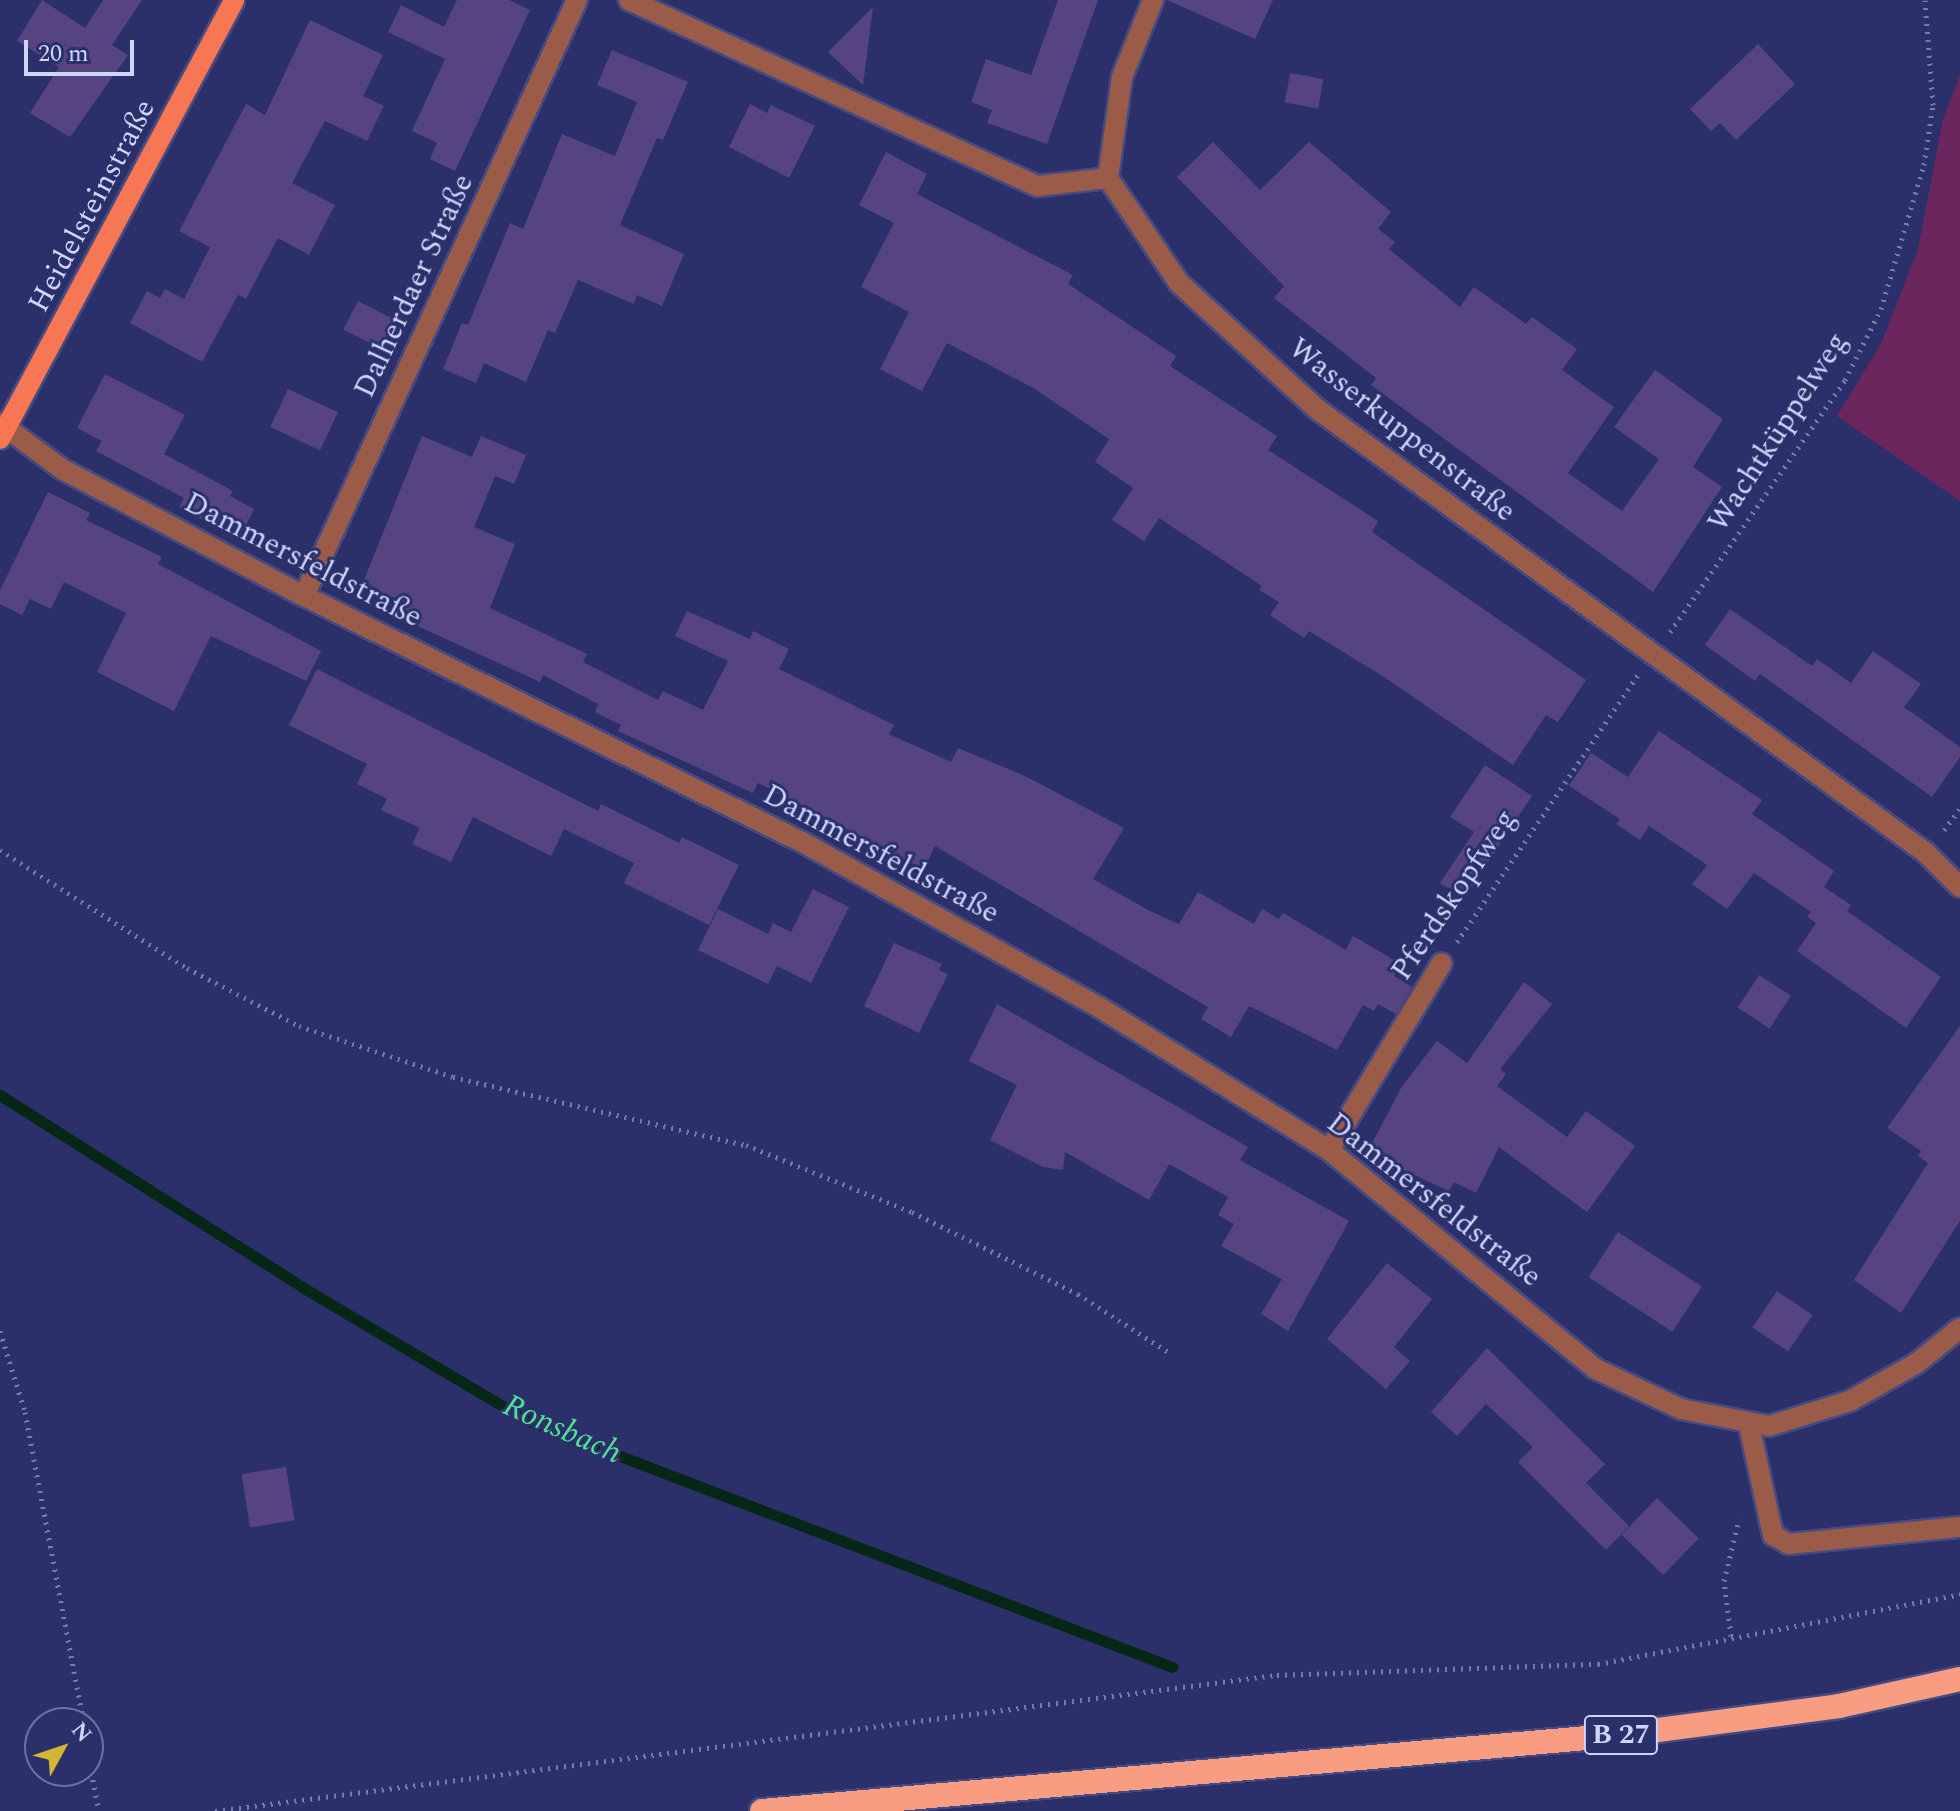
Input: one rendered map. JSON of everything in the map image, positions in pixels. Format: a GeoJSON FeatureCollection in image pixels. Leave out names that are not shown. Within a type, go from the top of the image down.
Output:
{"type":"FeatureCollection","features":[{"type":"Feature","properties":{"kind":"highway","name":"B 27"},"geometry":{"type":"LineString","coordinates":[[762,1811],[1620,1735],[1839,1706],[1960,1679]]}},
{"type":"Feature","properties":{"kind":"main road","name":"Heidelsteinstraße"},"geometry":{"type":"LineString","coordinates":[[2,430],[234,0]]}},
{"type":"Feature","properties":{"kind":"street","name":"Dalherdaer Straße"},"geometry":{"type":"LineString","coordinates":[[304,596],[577,0]]}},
{"type":"Feature","properties":{"kind":"street"},"geometry":{"type":"LineString","coordinates":[[629,0],[1038,186],[1108,178],[1122,77],[1153,0]]}},
{"type":"Feature","properties":{"kind":"street","name":"Wasserkuppenstraße"},"geometry":{"type":"LineString","coordinates":[[1108,178],[1179,283],[1317,409],[1926,853],[1960,887]]}},
{"type":"Feature","properties":{"kind":"street","name":"Dammersfeldstraße"},"geometry":{"type":"LineString","coordinates":[[2,430],[62,469],[304,596],[804,843],[1099,1007],[1329,1150],[1596,1369],[1681,1409],[1749,1425]]}},
{"type":"Feature","properties":{"kind":"street","name":"Pferdskopfweg"},"geometry":{"type":"LineString","coordinates":[[1329,1150],[1442,963]]}},
{"type":"Feature","properties":{"kind":"street"},"geometry":{"type":"LineString","coordinates":[[1960,1328],[1917,1363],[1850,1401],[1769,1426],[1749,1425],[1773,1535],[1789,1544],[1960,1527]]}},
{"type":"Feature","properties":{"kind":"path","name":"Wachtküppelweg"},"geometry":{"type":"LineString","coordinates":[[1665,640],[1845,380],[1881,309],[1924,165],[1933,105],[1925,0]]}},
{"type":"Feature","properties":{"kind":"path","name":"Pferdskopfweg"},"geometry":{"type":"LineString","coordinates":[[1442,963],[1636,678]]}},
{"type":"Feature","properties":{"kind":"path"},"geometry":{"type":"LineString","coordinates":[[1944,830],[1960,809]]}},
{"type":"Feature","properties":{"kind":"path"},"geometry":{"type":"LineString","coordinates":[[0,850],[187,968],[299,1026],[453,1077],[746,1145],[912,1212],[1078,1294],[1168,1352]]}},
{"type":"Feature","properties":{"kind":"path"},"geometry":{"type":"LineString","coordinates":[[0,1331],[25,1412],[81,1707]]}},
{"type":"Feature","properties":{"kind":"path"},"geometry":{"type":"LineString","coordinates":[[1731,1636],[1724,1581],[1736,1541]]}},
{"type":"Feature","properties":{"kind":"path"},"geometry":{"type":"LineString","coordinates":[[215,1811],[1277,1675],[1598,1664],[1960,1594]]}},
{"type":"Feature","properties":{"kind":"path"},"geometry":{"type":"LineString","coordinates":[[94,1787],[99,1811]]}},
{"type":"Feature","properties":{"kind":"shaded area"},"geometry":{"type":"Polygon","coordinates":[[[1960,75],[1960,501],[1837,416],[1881,344],[1918,249],[1943,119],[1960,75]]]}},
{"type":"Feature","properties":{"kind":"building"},"geometry":{"type":"Polygon","coordinates":[[[42,0],[85,28],[103,0],[142,0],[112,45],[128,55],[70,137],[30,113],[59,67],[17,41],[42,0]]]}},
{"type":"Feature","properties":{"kind":"building"},"geometry":{"type":"Polygon","coordinates":[[[457,0],[509,0],[530,10],[455,171],[430,159],[437,143],[412,131],[445,59],[388,32],[401,5],[444,27],[457,0]]]}},
{"type":"Feature","properties":{"kind":"building"},"geometry":{"type":"Polygon","coordinates":[[[1058,0],[1098,0],[1047,144],[987,123],[992,110],[971,102],[986,59],[1031,75],[1058,0]]]}},
{"type":"Feature","properties":{"kind":"building"},"geometry":{"type":"Polygon","coordinates":[[[1167,0],[1273,0],[1255,39],[1167,0]]]}},
{"type":"Feature","properties":{"kind":"building"},"geometry":{"type":"Polygon","coordinates":[[[873,7],[863,85],[828,52],[873,7]]]}},
{"type":"Feature","properties":{"kind":"building"},"geometry":{"type":"Polygon","coordinates":[[[310,20],[383,55],[363,96],[384,106],[367,141],[325,121],[292,183],[335,205],[309,255],[278,238],[246,299],[238,295],[202,362],[130,323],[147,291],[160,298],[165,289],[184,299],[210,247],[179,231],[246,104],[265,115],[310,20]]]}},
{"type":"Feature","properties":{"kind":"building"},"geometry":{"type":"Polygon","coordinates":[[[1758,44],[1795,84],[1736,140],[1720,123],[1711,131],[1690,109],[1758,44]]]}},
{"type":"Feature","properties":{"kind":"building"},"geometry":{"type":"Polygon","coordinates":[[[612,50],[688,82],[663,140],[657,138],[620,225],[684,254],[662,306],[637,295],[634,304],[578,280],[555,333],[548,330],[526,382],[484,363],[476,383],[443,369],[462,323],[468,325],[510,223],[523,229],[562,134],[615,156],[637,102],[597,85],[612,50]]]}},
{"type":"Feature","properties":{"kind":"building"},"geometry":{"type":"Polygon","coordinates":[[[1290,73],[1323,79],[1318,108],[1285,103],[1290,73]]]}},
{"type":"Feature","properties":{"kind":"building"},"geometry":{"type":"Polygon","coordinates":[[[750,104],[767,113],[771,105],[815,126],[789,178],[729,147],[750,104]]]}},
{"type":"Feature","properties":{"kind":"building"},"geometry":{"type":"Polygon","coordinates":[[[1213,142],[1260,190],[1309,142],[1391,212],[1378,229],[1395,242],[1389,249],[1460,307],[1474,287],[1526,324],[1532,317],[1577,349],[1562,370],[1614,407],[1568,473],[1622,511],[1659,459],[1614,427],[1655,370],[1723,419],[1693,467],[1722,487],[1653,592],[1371,385],[1376,378],[1274,298],[1284,286],[1177,177],[1213,142]]]}},
{"type":"Feature","properties":{"kind":"building"},"geometry":{"type":"Polygon","coordinates":[[[886,152],[927,174],[917,194],[1073,275],[1068,284],[1176,356],[1170,366],[1277,436],[1268,450],[1378,521],[1372,532],[1586,680],[1558,722],[1546,715],[1513,765],[1384,677],[1309,631],[1304,638],[1270,615],[1279,602],[1259,590],[1262,586],[1159,518],[1144,541],[1112,520],[1133,488],[1095,462],[1109,439],[1035,389],[947,343],[922,391],[880,369],[909,312],[861,287],[894,223],[859,205],[886,152]]]}},
{"type":"Feature","properties":{"kind":"building"},"geometry":{"type":"Polygon","coordinates":[[[358,301],[401,323],[386,351],[343,330],[358,301]]]}},
{"type":"Feature","properties":{"kind":"building"},"geometry":{"type":"Polygon","coordinates":[[[105,374],[185,415],[164,454],[233,491],[230,496],[254,509],[239,539],[179,507],[184,498],[96,451],[102,441],[77,428],[105,374]]]}},
{"type":"Feature","properties":{"kind":"building"},"geometry":{"type":"Polygon","coordinates":[[[288,389],[338,412],[320,450],[270,427],[288,389]]]}},
{"type":"Feature","properties":{"kind":"building"},"geometry":{"type":"Polygon","coordinates":[[[422,436],[472,457],[481,436],[526,455],[514,484],[495,476],[474,527],[515,544],[490,608],[587,654],[583,662],[658,700],[663,691],[703,710],[728,661],[675,636],[687,611],[750,639],[753,631],[789,649],[779,669],[894,725],[889,734],[951,762],[958,748],[1025,776],[1124,828],[1093,879],[1150,911],[1179,924],[1198,892],[1254,924],[1262,909],[1279,919],[1283,913],[1346,950],[1353,936],[1401,964],[1394,976],[1412,987],[1396,1014],[1378,1004],[1374,1011],[1363,1005],[1337,1050],[1249,1006],[1231,1037],[1201,1019],[1208,1007],[935,846],[924,869],[758,783],[753,793],[618,731],[621,725],[595,712],[598,704],[543,675],[540,682],[391,614],[397,599],[362,585],[422,436]]]}},
{"type":"Feature","properties":{"kind":"building"},"geometry":{"type":"Polygon","coordinates":[[[48,492],[90,513],[86,520],[162,557],[158,564],[321,651],[306,681],[211,636],[174,711],[97,672],[126,613],[64,582],[51,609],[30,599],[22,615],[0,604],[0,590],[48,492]]]}},
{"type":"Feature","properties":{"kind":"building"},"geometry":{"type":"Polygon","coordinates":[[[1730,609],[1812,666],[1817,659],[1851,683],[1873,651],[1921,684],[1904,707],[1960,747],[1960,757],[1932,797],[1760,674],[1755,681],[1705,645],[1730,609]]]}},
{"type":"Feature","properties":{"kind":"building"},"geometry":{"type":"Polygon","coordinates":[[[317,669],[598,811],[601,804],[679,843],[682,837],[739,865],[709,925],[624,883],[634,863],[564,829],[551,856],[473,817],[451,862],[412,844],[420,828],[381,810],[387,799],[357,784],[367,764],[289,725],[317,669]]]}},
{"type":"Feature","properties":{"kind":"building"},"geometry":{"type":"Polygon","coordinates":[[[1659,731],[1762,800],[1752,814],[1834,871],[1824,887],[1851,905],[1847,911],[1941,977],[1906,1028],[1797,951],[1816,923],[1807,917],[1811,912],[1754,873],[1727,909],[1692,884],[1707,865],[1649,826],[1640,840],[1616,824],[1620,819],[1569,786],[1591,753],[1628,777],[1659,731]]]}},
{"type":"Feature","properties":{"kind":"building"},"geometry":{"type":"Polygon","coordinates":[[[1485,765],[1532,796],[1464,898],[1440,883],[1474,832],[1450,817],[1485,765]]]}},
{"type":"Feature","properties":{"kind":"building"},"geometry":{"type":"Polygon","coordinates":[[[813,889],[849,907],[811,983],[777,966],[768,984],[698,950],[718,909],[768,934],[773,923],[791,932],[813,889]]]}},
{"type":"Feature","properties":{"kind":"building"},"geometry":{"type":"Polygon","coordinates":[[[894,943],[942,964],[939,970],[948,974],[919,1033],[864,1006],[894,943]]]}},
{"type":"Feature","properties":{"kind":"building"},"geometry":{"type":"Polygon","coordinates":[[[1759,975],[1791,996],[1770,1028],[1738,1008],[1759,975]]]}},
{"type":"Feature","properties":{"kind":"building"},"geometry":{"type":"Polygon","coordinates":[[[1524,982],[1552,1004],[1500,1069],[1506,1074],[1497,1086],[1567,1137],[1586,1111],[1635,1146],[1587,1212],[1499,1147],[1476,1193],[1454,1182],[1449,1191],[1367,1153],[1401,1088],[1437,1041],[1467,1063],[1524,982]]]}},
{"type":"Feature","properties":{"kind":"building"},"geometry":{"type":"Polygon","coordinates":[[[997,1004],[1248,1147],[1240,1160],[1349,1221],[1288,1331],[1261,1314],[1282,1279],[1221,1246],[1234,1224],[1218,1215],[1228,1197],[1169,1164],[1149,1200],[1065,1152],[1063,1170],[1043,1167],[990,1140],[1017,1085],[969,1061],[997,1004]]]}},
{"type":"Feature","properties":{"kind":"building"},"geometry":{"type":"Polygon","coordinates":[[[1960,1026],[1960,1221],[1901,1313],[1854,1280],[1928,1163],[1918,1156],[1921,1151],[1887,1128],[1960,1026]]]}},
{"type":"Feature","properties":{"kind":"building"},"geometry":{"type":"Polygon","coordinates":[[[1618,1232],[1702,1286],[1672,1332],[1589,1277],[1618,1232]]]}},
{"type":"Feature","properties":{"kind":"building"},"geometry":{"type":"Polygon","coordinates":[[[1387,1263],[1432,1299],[1394,1347],[1410,1361],[1386,1389],[1327,1339],[1387,1263]]]}},
{"type":"Feature","properties":{"kind":"building"},"geometry":{"type":"Polygon","coordinates":[[[1777,1291],[1813,1315],[1788,1352],[1752,1327],[1777,1291]]]}},
{"type":"Feature","properties":{"kind":"building"},"geometry":{"type":"Polygon","coordinates":[[[1487,1348],[1605,1464],[1586,1483],[1629,1526],[1606,1550],[1518,1462],[1533,1447],[1486,1404],[1457,1436],[1431,1412],[1487,1348]]]}},
{"type":"Feature","properties":{"kind":"building"},"geometry":{"type":"Polygon","coordinates":[[[286,1467],[294,1520],[250,1527],[242,1474],[286,1467]]]}},
{"type":"Feature","properties":{"kind":"building"},"geometry":{"type":"Polygon","coordinates":[[[1657,1498],[1699,1538],[1663,1575],[1622,1535],[1657,1498]]]}},
{"type":"Feature","properties":{"kind":"waterway","name":"Ronsbach"},"geometry":{"type":"LineString","coordinates":[[0,1095],[302,1287],[526,1420],[1172,1667]]}}]}
